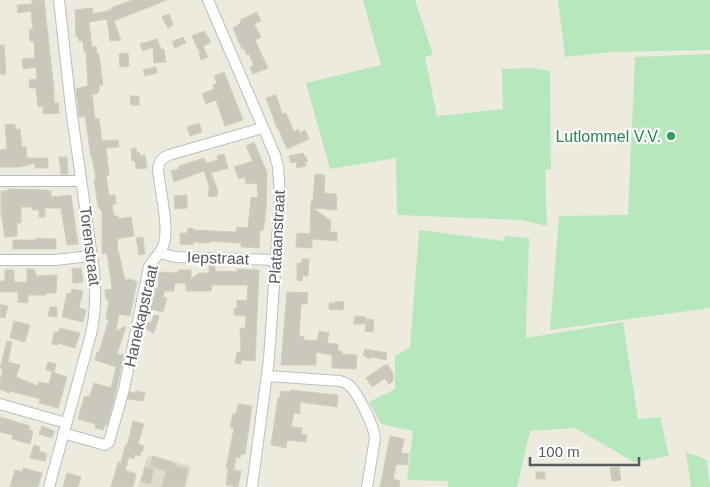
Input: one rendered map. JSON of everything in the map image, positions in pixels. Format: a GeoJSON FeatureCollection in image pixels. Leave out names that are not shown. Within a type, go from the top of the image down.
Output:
{"type":"FeatureCollection","features":[{"type":"Feature","properties":{"kind":"street","name":"Torenstraat"},"geometry":{"type":"LineString","coordinates":[[48,487],[95,319],[96,290],[71,108],[59,0]]}},
{"type":"Feature","properties":{"kind":"street","name":"Plataanstraat"},"geometry":{"type":"LineString","coordinates":[[208,0],[262,128],[275,154],[280,180],[268,376],[252,487]]}},
{"type":"Feature","properties":{"kind":"street","name":"Hanekapstraat"},"geometry":{"type":"LineString","coordinates":[[65,428],[105,445],[109,442],[124,389],[149,268],[153,259],[160,254],[164,244],[166,233],[158,170],[163,157],[262,128]]}},
{"type":"Feature","properties":{"kind":"street"},"geometry":{"type":"LineString","coordinates":[[0,181],[81,181]]}},
{"type":"Feature","properties":{"kind":"street","name":"Iepstraat"},"geometry":{"type":"LineString","coordinates":[[160,254],[276,260]]}},
{"type":"Feature","properties":{"kind":"street"},"geometry":{"type":"LineString","coordinates":[[0,260],[56,260],[92,256]]}},
{"type":"Feature","properties":{"kind":"street"},"geometry":{"type":"LineString","coordinates":[[268,376],[340,381],[349,385],[375,432],[376,438],[367,487]]}},
{"type":"Feature","properties":{"kind":"street"},"geometry":{"type":"LineString","coordinates":[[0,404],[65,428]]}},
{"type":"Feature","properties":{"kind":"shaded area"},"geometry":{"type":"Polygon","coordinates":[[[148,455],[191,466],[186,487],[138,487],[148,455]]]}},
{"type":"Feature","properties":{"kind":"green space"},"geometry":{"type":"Polygon","coordinates":[[[363,0],[415,0],[433,55],[425,57],[437,116],[503,109],[502,69],[533,68],[550,71],[551,169],[545,170],[547,226],[521,220],[397,215],[396,158],[330,169],[306,83],[381,65],[363,0]]]}},
{"type":"Feature","properties":{"kind":"green space"},"geometry":{"type":"Polygon","coordinates":[[[558,0],[710,0],[710,50],[611,52],[565,57],[558,0]]]}},
{"type":"Feature","properties":{"kind":"green space","name":"Lutlommel V.V."},"geometry":{"type":"Polygon","coordinates":[[[710,54],[710,308],[550,330],[559,216],[628,215],[635,57],[710,54]]]}},
{"type":"Feature","properties":{"kind":"green space"},"geometry":{"type":"Polygon","coordinates":[[[419,230],[504,241],[505,236],[529,238],[526,338],[623,322],[638,419],[660,417],[669,456],[634,462],[575,428],[530,431],[517,487],[448,487],[448,481],[407,480],[413,431],[381,424],[369,402],[395,389],[395,356],[410,347],[419,230]]]}},
{"type":"Feature","properties":{"kind":"green space"},"geometry":{"type":"Polygon","coordinates":[[[686,452],[707,460],[710,487],[691,487],[686,452]]]}},
{"type":"Feature","properties":{"kind":"building"},"geometry":{"type":"Polygon","coordinates":[[[32,0],[44,0],[54,103],[58,103],[59,113],[43,114],[43,106],[38,107],[36,88],[30,88],[29,80],[37,79],[36,67],[23,69],[22,59],[35,58],[34,41],[30,41],[29,29],[33,29],[31,11],[18,13],[17,5],[32,4],[32,0]]]}},
{"type":"Feature","properties":{"kind":"building"},"geometry":{"type":"Polygon","coordinates":[[[132,0],[167,0],[114,21],[121,40],[110,41],[107,19],[89,22],[92,47],[96,46],[97,54],[99,54],[103,85],[99,85],[97,94],[92,94],[95,119],[99,118],[102,141],[118,140],[119,147],[106,148],[109,175],[106,175],[109,196],[115,195],[116,204],[112,205],[114,216],[118,216],[119,219],[131,217],[134,236],[117,239],[118,250],[125,280],[131,279],[137,282],[130,316],[119,314],[116,331],[126,326],[117,354],[124,355],[107,425],[105,425],[103,430],[95,428],[96,424],[78,419],[84,397],[90,396],[94,383],[111,388],[116,367],[95,360],[109,319],[106,319],[109,300],[106,299],[105,290],[112,289],[107,253],[102,254],[102,212],[98,206],[94,180],[96,179],[85,116],[79,117],[76,89],[88,86],[86,52],[84,52],[83,41],[79,41],[78,36],[76,37],[75,10],[92,8],[93,14],[112,10],[111,8],[132,0]]]}},
{"type":"Feature","properties":{"kind":"building"},"geometry":{"type":"Polygon","coordinates":[[[257,12],[261,21],[254,24],[261,37],[255,40],[268,68],[253,74],[250,67],[254,66],[249,54],[247,55],[244,48],[242,49],[233,28],[241,23],[240,20],[257,12]]]}},
{"type":"Feature","properties":{"kind":"building"},"geometry":{"type":"Polygon","coordinates":[[[169,14],[173,25],[168,28],[162,17],[169,14]]]}},
{"type":"Feature","properties":{"kind":"building"},"geometry":{"type":"Polygon","coordinates":[[[204,31],[211,42],[203,46],[208,57],[201,60],[200,53],[192,36],[204,31]]]}},
{"type":"Feature","properties":{"kind":"building"},"geometry":{"type":"Polygon","coordinates":[[[183,37],[186,43],[175,48],[172,42],[183,37]]]}},
{"type":"Feature","properties":{"kind":"building"},"geometry":{"type":"Polygon","coordinates":[[[157,39],[161,49],[164,49],[166,62],[154,63],[153,47],[143,51],[140,44],[157,39]]]}},
{"type":"Feature","properties":{"kind":"building"},"geometry":{"type":"Polygon","coordinates":[[[0,45],[4,45],[6,74],[0,74],[0,45]]]}},
{"type":"Feature","properties":{"kind":"building"},"geometry":{"type":"Polygon","coordinates":[[[128,53],[129,66],[120,67],[119,54],[128,53]]]}},
{"type":"Feature","properties":{"kind":"building"},"geometry":{"type":"Polygon","coordinates":[[[156,67],[157,73],[145,76],[143,70],[156,67]]]}},
{"type":"Feature","properties":{"kind":"building"},"geometry":{"type":"Polygon","coordinates":[[[224,72],[243,120],[225,126],[216,100],[206,104],[202,94],[214,89],[213,85],[217,83],[214,76],[224,72]]]}},
{"type":"Feature","properties":{"kind":"building"},"geometry":{"type":"Polygon","coordinates":[[[276,95],[282,114],[286,113],[294,132],[298,129],[300,133],[305,130],[309,139],[287,149],[266,98],[276,95]]]}},
{"type":"Feature","properties":{"kind":"building"},"geometry":{"type":"Polygon","coordinates":[[[130,96],[139,96],[139,105],[131,105],[130,96]]]}},
{"type":"Feature","properties":{"kind":"building"},"geometry":{"type":"Polygon","coordinates":[[[199,123],[202,132],[190,136],[187,127],[199,123]]]}},
{"type":"Feature","properties":{"kind":"building"},"geometry":{"type":"Polygon","coordinates":[[[15,124],[15,129],[20,129],[22,147],[26,147],[27,158],[48,158],[48,168],[35,168],[35,163],[20,167],[0,167],[0,150],[7,149],[5,125],[15,124]]]}},
{"type":"Feature","properties":{"kind":"building"},"geometry":{"type":"Polygon","coordinates":[[[254,142],[267,172],[266,211],[263,231],[260,230],[259,248],[241,247],[241,243],[210,241],[210,243],[193,242],[193,245],[180,244],[180,233],[187,233],[188,228],[193,228],[193,230],[236,232],[237,227],[248,228],[251,197],[258,198],[257,183],[246,184],[245,177],[239,179],[234,167],[253,161],[246,146],[254,142]]]}},
{"type":"Feature","properties":{"kind":"building"},"geometry":{"type":"Polygon","coordinates":[[[136,148],[140,156],[145,155],[147,168],[136,169],[135,161],[132,161],[131,149],[136,148]]]}},
{"type":"Feature","properties":{"kind":"building"},"geometry":{"type":"Polygon","coordinates":[[[303,153],[308,162],[305,162],[306,166],[297,168],[296,162],[291,163],[289,156],[303,153]]]}},
{"type":"Feature","properties":{"kind":"building"},"geometry":{"type":"Polygon","coordinates":[[[224,154],[228,168],[211,173],[218,196],[209,197],[208,189],[210,189],[204,171],[174,182],[171,171],[179,169],[179,166],[204,158],[206,163],[218,160],[217,156],[224,154]]]}},
{"type":"Feature","properties":{"kind":"building"},"geometry":{"type":"Polygon","coordinates":[[[59,157],[67,157],[68,174],[61,174],[59,157]]]}},
{"type":"Feature","properties":{"kind":"building"},"geometry":{"type":"Polygon","coordinates":[[[315,174],[325,175],[324,193],[336,194],[337,210],[313,208],[331,221],[330,232],[337,232],[337,241],[312,239],[312,248],[296,247],[297,233],[310,234],[311,201],[313,201],[315,174]]]}},
{"type":"Feature","properties":{"kind":"building"},"geometry":{"type":"Polygon","coordinates":[[[8,189],[47,190],[51,191],[51,197],[71,195],[78,244],[67,245],[61,208],[45,208],[45,217],[39,217],[39,210],[32,210],[32,207],[21,207],[21,223],[17,223],[17,236],[5,237],[1,214],[1,191],[8,191],[8,189]]]}},
{"type":"Feature","properties":{"kind":"building"},"geometry":{"type":"Polygon","coordinates":[[[187,195],[187,208],[175,209],[174,196],[187,195]]]}},
{"type":"Feature","properties":{"kind":"building"},"geometry":{"type":"Polygon","coordinates":[[[143,237],[145,254],[139,255],[136,238],[143,237]]]}},
{"type":"Feature","properties":{"kind":"building"},"geometry":{"type":"Polygon","coordinates":[[[36,238],[56,239],[56,249],[13,249],[13,240],[36,240],[36,238]]]}},
{"type":"Feature","properties":{"kind":"building"},"geometry":{"type":"Polygon","coordinates":[[[302,259],[309,259],[308,276],[303,276],[302,281],[297,280],[297,263],[302,263],[302,259]]]}},
{"type":"Feature","properties":{"kind":"building"},"geometry":{"type":"Polygon","coordinates":[[[209,265],[215,266],[215,271],[259,270],[255,361],[241,360],[241,364],[235,363],[237,352],[241,352],[240,328],[245,328],[246,316],[234,315],[234,308],[237,308],[237,300],[247,301],[248,285],[212,285],[211,291],[186,291],[186,283],[175,283],[174,291],[164,291],[163,297],[167,298],[163,312],[150,309],[155,288],[158,289],[159,272],[178,273],[178,270],[191,270],[191,279],[199,273],[209,273],[209,265]]]}},
{"type":"Feature","properties":{"kind":"building"},"geometry":{"type":"Polygon","coordinates":[[[81,268],[83,282],[73,283],[72,269],[81,268]]]}},
{"type":"Feature","properties":{"kind":"building"},"geometry":{"type":"Polygon","coordinates":[[[27,269],[34,269],[36,276],[57,275],[56,293],[28,295],[28,303],[18,302],[18,292],[0,292],[0,281],[5,281],[5,270],[14,270],[14,282],[27,282],[27,269]]]}},
{"type":"Feature","properties":{"kind":"building"},"geometry":{"type":"Polygon","coordinates":[[[72,289],[83,291],[79,308],[86,310],[83,322],[62,317],[67,293],[71,294],[72,289]]]}},
{"type":"Feature","properties":{"kind":"building"},"geometry":{"type":"Polygon","coordinates":[[[287,292],[308,293],[307,304],[301,304],[299,336],[304,337],[304,340],[317,341],[319,331],[329,333],[327,343],[338,344],[338,351],[342,351],[342,354],[357,355],[356,369],[332,368],[332,355],[316,352],[316,365],[281,365],[287,292]]]}},
{"type":"Feature","properties":{"kind":"building"},"geometry":{"type":"Polygon","coordinates":[[[335,301],[344,302],[343,310],[329,309],[329,303],[335,303],[335,301]]]}},
{"type":"Feature","properties":{"kind":"building"},"geometry":{"type":"Polygon","coordinates":[[[0,304],[8,306],[5,318],[0,317],[0,304]]]}},
{"type":"Feature","properties":{"kind":"building"},"geometry":{"type":"Polygon","coordinates":[[[50,307],[57,307],[57,317],[48,316],[50,307]]]}},
{"type":"Feature","properties":{"kind":"building"},"geometry":{"type":"Polygon","coordinates":[[[154,315],[159,316],[154,333],[145,329],[147,322],[151,323],[154,315]]]}},
{"type":"Feature","properties":{"kind":"building"},"geometry":{"type":"Polygon","coordinates":[[[355,316],[366,317],[365,324],[354,324],[355,316]]]}},
{"type":"Feature","properties":{"kind":"building"},"geometry":{"type":"Polygon","coordinates":[[[366,319],[374,320],[373,332],[365,331],[366,319]]]}},
{"type":"Feature","properties":{"kind":"building"},"geometry":{"type":"Polygon","coordinates":[[[14,321],[30,325],[25,342],[10,338],[14,321]]]}},
{"type":"Feature","properties":{"kind":"building"},"geometry":{"type":"Polygon","coordinates":[[[60,328],[80,333],[75,348],[58,343],[58,345],[52,344],[54,332],[59,332],[60,328]]]}},
{"type":"Feature","properties":{"kind":"building"},"geometry":{"type":"Polygon","coordinates":[[[7,341],[12,342],[8,362],[20,365],[16,377],[38,386],[39,382],[49,384],[52,372],[67,377],[58,408],[39,403],[40,399],[10,391],[9,393],[0,389],[3,369],[0,368],[7,341]]]}},
{"type":"Feature","properties":{"kind":"building"},"geometry":{"type":"Polygon","coordinates":[[[365,349],[387,353],[386,360],[372,357],[370,359],[363,355],[365,349]]]}},
{"type":"Feature","properties":{"kind":"building"},"geometry":{"type":"Polygon","coordinates":[[[48,362],[56,364],[54,372],[46,370],[48,362]]]}},
{"type":"Feature","properties":{"kind":"building"},"geometry":{"type":"Polygon","coordinates":[[[387,364],[393,373],[393,381],[389,384],[385,378],[372,387],[366,378],[387,364]]]}},
{"type":"Feature","properties":{"kind":"building"},"geometry":{"type":"Polygon","coordinates":[[[290,390],[338,395],[337,407],[300,402],[300,414],[294,413],[291,427],[302,428],[301,434],[307,435],[306,442],[287,440],[286,448],[271,445],[278,398],[280,398],[281,391],[290,392],[290,390]]]}},
{"type":"Feature","properties":{"kind":"building"},"geometry":{"type":"Polygon","coordinates":[[[135,391],[145,393],[143,401],[128,399],[130,392],[135,393],[135,391]]]}},
{"type":"Feature","properties":{"kind":"building"},"geometry":{"type":"Polygon","coordinates":[[[238,404],[252,406],[245,454],[241,454],[240,458],[236,457],[234,470],[241,471],[238,487],[226,485],[228,469],[226,468],[234,428],[230,428],[233,414],[236,414],[238,404]]]}},
{"type":"Feature","properties":{"kind":"building"},"geometry":{"type":"Polygon","coordinates":[[[0,417],[30,426],[29,430],[33,431],[30,444],[12,439],[13,435],[0,432],[0,417]]]}},
{"type":"Feature","properties":{"kind":"building"},"geometry":{"type":"Polygon","coordinates":[[[133,421],[144,424],[138,444],[144,446],[142,452],[136,450],[141,452],[140,456],[135,454],[134,459],[129,457],[125,470],[136,474],[133,487],[111,487],[118,462],[121,463],[125,446],[128,443],[133,421]]]}},
{"type":"Feature","properties":{"kind":"building"},"geometry":{"type":"Polygon","coordinates":[[[42,426],[54,431],[52,438],[39,434],[42,426]]]}},
{"type":"Feature","properties":{"kind":"building"},"geometry":{"type":"Polygon","coordinates":[[[390,436],[404,439],[401,453],[409,454],[407,465],[396,465],[393,479],[400,481],[399,487],[380,487],[390,436]]]}},
{"type":"Feature","properties":{"kind":"building"},"geometry":{"type":"Polygon","coordinates":[[[34,445],[40,447],[39,451],[47,454],[45,461],[30,458],[34,445]]]}},
{"type":"Feature","properties":{"kind":"building"},"geometry":{"type":"Polygon","coordinates":[[[153,456],[175,463],[175,466],[188,469],[184,487],[162,487],[166,471],[150,466],[153,456]]]}},
{"type":"Feature","properties":{"kind":"building"},"geometry":{"type":"Polygon","coordinates":[[[145,467],[154,469],[150,484],[141,481],[145,467]]]}},
{"type":"Feature","properties":{"kind":"building"},"geometry":{"type":"Polygon","coordinates":[[[619,467],[621,480],[612,481],[610,468],[619,467]]]}},
{"type":"Feature","properties":{"kind":"building"},"geometry":{"type":"Polygon","coordinates":[[[23,468],[42,473],[38,487],[10,487],[15,470],[22,472],[23,468]]]}},
{"type":"Feature","properties":{"kind":"building"},"geometry":{"type":"Polygon","coordinates":[[[536,472],[545,472],[545,479],[536,479],[536,472]]]}},
{"type":"Feature","properties":{"kind":"building"},"geometry":{"type":"Polygon","coordinates":[[[67,473],[81,477],[78,487],[63,487],[67,473]]]}},
{"type":"Feature","properties":{"kind":"place","name":"Lutlommel V.V."},"geometry":{"type":"Point","coordinates":[671,136]}}]}
